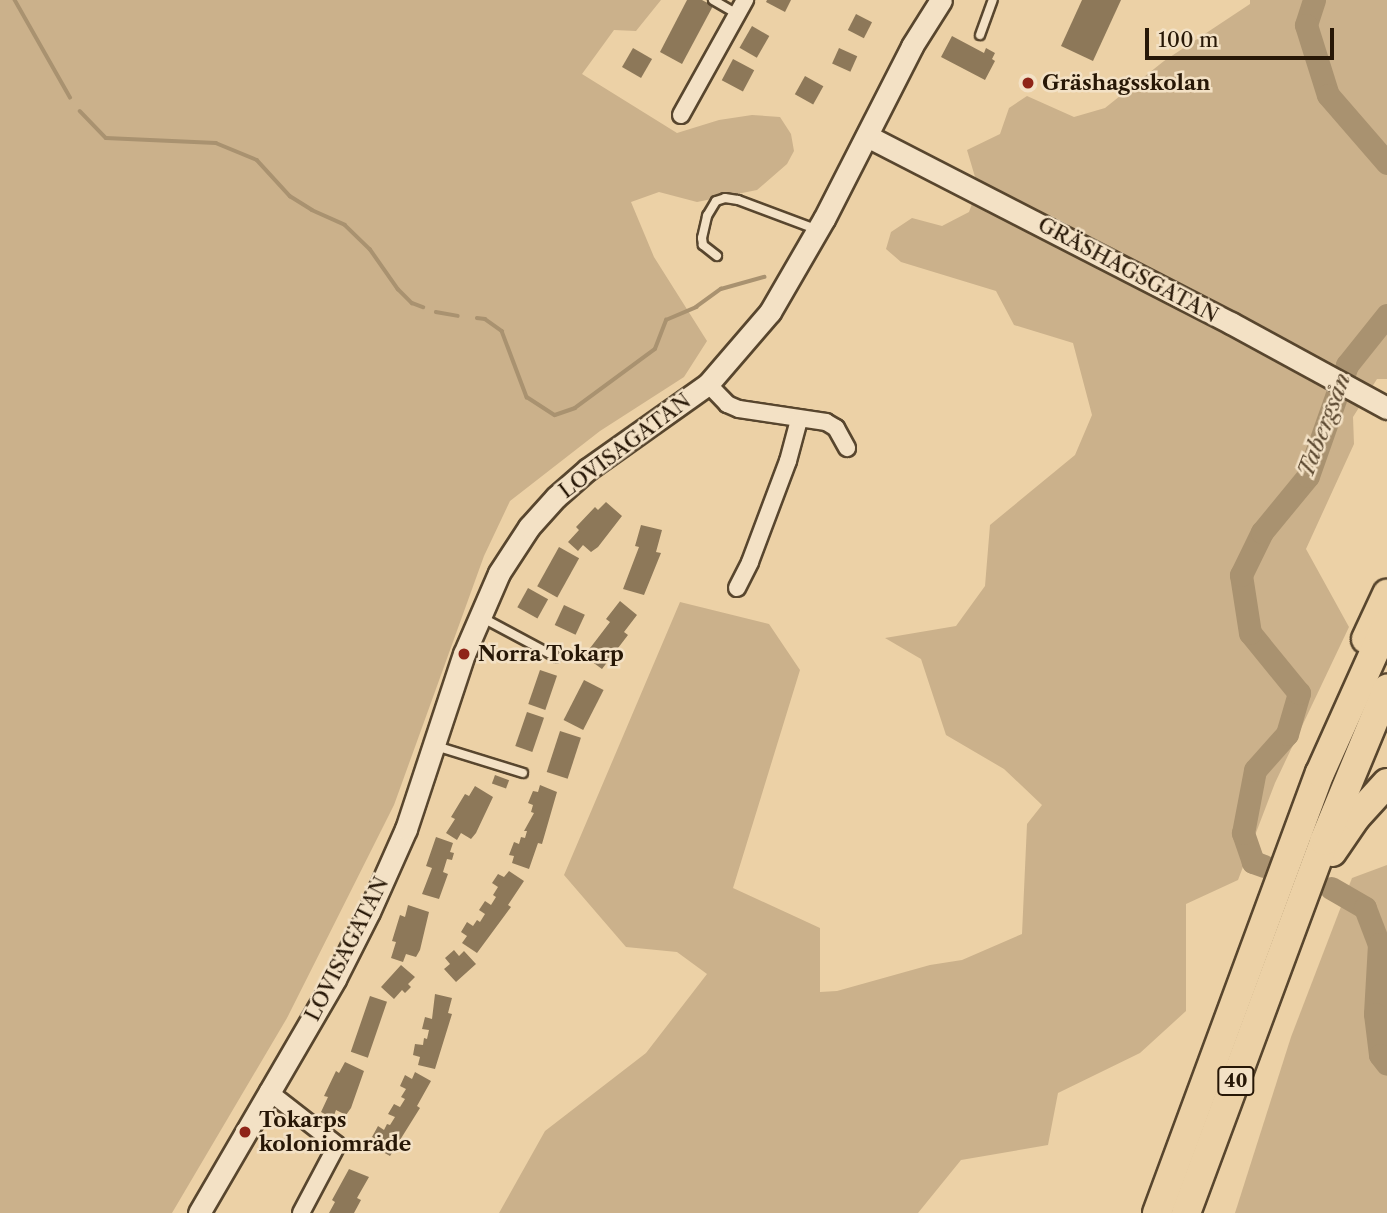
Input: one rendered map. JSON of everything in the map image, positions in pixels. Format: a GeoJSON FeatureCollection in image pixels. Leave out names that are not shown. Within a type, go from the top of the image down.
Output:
{"type":"FeatureCollection","features":[{"type":"Feature","properties":{"kind":"highway"},"geometry":{"type":"LineString","coordinates":[[1320,773],[1358,661],[1387,594]]}},
{"type":"Feature","properties":{"kind":"highway","name":"40"},"geometry":{"type":"LineString","coordinates":[[1168,1209],[1252,956],[1292,847],[1320,773],[1387,624]]}},
{"type":"Feature","properties":{"kind":"highway"},"geometry":{"type":"LineString","coordinates":[[1330,843],[1387,689]]}},
{"type":"Feature","properties":{"kind":"highway"},"geometry":{"type":"LineString","coordinates":[[1330,843],[1387,783]]}},
{"type":"Feature","properties":{"kind":"highway","name":"40"},"geometry":{"type":"LineString","coordinates":[[1168,1209],[1285,949],[1305,891],[1330,843]]}},
{"type":"Feature","properties":{"kind":"street","name":"LOVISAGATAN"},"geometry":{"type":"LineString","coordinates":[[199,1213],[335,979],[369,912],[406,830],[478,616],[499,573],[529,527],[556,497],[588,469],[712,389],[770,312],[818,230],[912,46],[941,0]]}},
{"type":"Feature","properties":{"kind":"street"},"geometry":{"type":"LineString","coordinates":[[681,115],[741,7]]}},
{"type":"Feature","properties":{"kind":"street","name":"GRÄSHAGSGATAN"},"geometry":{"type":"LineString","coordinates":[[867,136],[1341,381],[1387,408]]}},
{"type":"Feature","properties":{"kind":"street","name":"LOVISAGATAN"},"geometry":{"type":"LineString","coordinates":[[712,389],[727,404],[740,409],[826,422],[836,428],[846,448]]}},
{"type":"Feature","properties":{"kind":"street"},"geometry":{"type":"LineString","coordinates":[[737,588],[750,562],[788,461],[799,420]]}},
{"type":"Feature","properties":{"kind":"street"},"geometry":{"type":"LineString","coordinates":[[268,1091],[337,1145],[300,1213]]}},
{"type":"Feature","properties":{"kind":"lane"},"geometry":{"type":"LineString","coordinates":[[713,0],[741,7]]}},
{"type":"Feature","properties":{"kind":"lane"},"geometry":{"type":"LineString","coordinates":[[980,35],[993,0]]}},
{"type":"Feature","properties":{"kind":"lane"},"geometry":{"type":"LineString","coordinates":[[717,256],[703,245],[702,239],[708,216],[716,201],[725,198],[738,200],[818,230]]}},
{"type":"Feature","properties":{"kind":"lane"},"geometry":{"type":"LineString","coordinates":[[478,616],[556,657]]}},
{"type":"Feature","properties":{"kind":"lane"},"geometry":{"type":"LineString","coordinates":[[436,746],[523,773]]}},
{"type":"Feature","properties":{"kind":"shaded area"},"geometry":{"type":"Polygon","coordinates":[[[0,0],[661,0],[636,31],[614,30],[582,74],[677,133],[719,120],[752,115],[780,117],[791,134],[794,151],[787,164],[757,190],[697,202],[659,192],[631,202],[654,257],[707,341],[684,377],[600,431],[510,501],[484,556],[394,805],[287,1018],[172,1213],[0,1213],[0,0]]]}},
{"type":"Feature","properties":{"kind":"shaded area"},"geometry":{"type":"Polygon","coordinates":[[[1250,0],[1387,0],[1387,379],[1377,379],[1353,417],[1354,444],[1306,549],[1349,627],[1275,783],[1238,880],[1186,904],[1186,1011],[1140,1053],[1058,1093],[1048,1145],[961,1160],[918,1213],[499,1213],[545,1131],[646,1053],[707,974],[677,952],[626,947],[564,875],[680,602],[769,624],[800,670],[733,888],[820,928],[820,992],[837,991],[930,965],[962,960],[1022,934],[1027,824],[1042,805],[1004,769],[946,735],[921,659],[885,638],[956,626],[985,586],[990,525],[1075,455],[1092,415],[1073,343],[1014,325],[996,291],[901,262],[886,249],[891,232],[912,218],[942,226],[969,212],[978,187],[967,150],[1000,134],[1009,108],[1027,96],[1074,117],[1105,108],[1164,61],[1250,4],[1250,0]]]}},
{"type":"Feature","properties":{"kind":"shaded area"},"geometry":{"type":"Polygon","coordinates":[[[1387,865],[1387,1213],[1235,1213],[1291,1037],[1352,878],[1387,865]]]}},
{"type":"Feature","properties":{"kind":"building"},"geometry":{"type":"Polygon","coordinates":[[[687,0],[702,0],[713,6],[682,64],[660,52],[687,0]]]}},
{"type":"Feature","properties":{"kind":"building"},"geometry":{"type":"Polygon","coordinates":[[[791,0],[785,12],[766,2],[791,0]]]}},
{"type":"Feature","properties":{"kind":"building"},"geometry":{"type":"Polygon","coordinates":[[[1082,0],[1121,0],[1093,61],[1061,46],[1082,0]]]}},
{"type":"Feature","properties":{"kind":"building"},"geometry":{"type":"Polygon","coordinates":[[[856,14],[872,22],[864,38],[848,30],[856,14]]]}},
{"type":"Feature","properties":{"kind":"building"},"geometry":{"type":"Polygon","coordinates":[[[752,26],[769,36],[757,58],[740,48],[752,26]]]}},
{"type":"Feature","properties":{"kind":"building"},"geometry":{"type":"Polygon","coordinates":[[[952,36],[984,53],[986,48],[995,53],[992,59],[995,61],[985,80],[941,57],[952,36]]]}},
{"type":"Feature","properties":{"kind":"building"},"geometry":{"type":"Polygon","coordinates":[[[633,48],[652,59],[641,78],[622,67],[633,48]]]}},
{"type":"Feature","properties":{"kind":"building"},"geometry":{"type":"Polygon","coordinates":[[[839,48],[857,56],[850,72],[832,64],[839,48]]]}},
{"type":"Feature","properties":{"kind":"building"},"geometry":{"type":"Polygon","coordinates":[[[733,59],[754,70],[743,91],[722,80],[733,59]]]}},
{"type":"Feature","properties":{"kind":"building"},"geometry":{"type":"Polygon","coordinates":[[[805,76],[823,86],[813,105],[795,94],[805,76]]]}},
{"type":"Feature","properties":{"kind":"building"},"geometry":{"type":"Polygon","coordinates":[[[606,502],[622,516],[598,547],[591,552],[583,545],[578,551],[568,542],[579,530],[576,527],[595,507],[598,510],[606,502]]]}},
{"type":"Feature","properties":{"kind":"building"},"geometry":{"type":"Polygon","coordinates":[[[641,525],[662,530],[656,552],[661,553],[644,595],[623,589],[639,547],[635,546],[641,525]]]}},
{"type":"Feature","properties":{"kind":"building"},"geometry":{"type":"Polygon","coordinates":[[[559,547],[579,558],[557,598],[537,586],[559,547]]]}},
{"type":"Feature","properties":{"kind":"building"},"geometry":{"type":"Polygon","coordinates":[[[528,588],[548,599],[537,618],[517,607],[528,588]]]}},
{"type":"Feature","properties":{"kind":"building"},"geometry":{"type":"Polygon","coordinates":[[[620,601],[637,615],[624,632],[628,635],[602,669],[584,656],[610,622],[606,619],[620,601]]]}},
{"type":"Feature","properties":{"kind":"building"},"geometry":{"type":"Polygon","coordinates":[[[564,605],[585,615],[576,635],[555,625],[564,605]]]}},
{"type":"Feature","properties":{"kind":"building"},"geometry":{"type":"Polygon","coordinates":[[[540,670],[557,676],[545,710],[528,704],[540,670]]]}},
{"type":"Feature","properties":{"kind":"building"},"geometry":{"type":"Polygon","coordinates":[[[584,680],[604,690],[583,730],[564,720],[584,680]]]}},
{"type":"Feature","properties":{"kind":"building"},"geometry":{"type":"Polygon","coordinates":[[[527,712],[544,718],[532,752],[515,746],[527,712]]]}},
{"type":"Feature","properties":{"kind":"building"},"geometry":{"type":"Polygon","coordinates":[[[560,731],[581,738],[568,779],[547,772],[560,731]]]}},
{"type":"Feature","properties":{"kind":"building"},"geometry":{"type":"Polygon","coordinates":[[[495,775],[509,780],[506,789],[492,783],[495,775]]]}},
{"type":"Feature","properties":{"kind":"building"},"geometry":{"type":"Polygon","coordinates":[[[540,785],[557,792],[542,844],[538,843],[529,869],[512,863],[514,856],[509,855],[514,842],[519,844],[521,837],[525,838],[527,831],[524,831],[534,813],[531,812],[533,805],[528,803],[533,791],[538,792],[540,785]]]}},
{"type":"Feature","properties":{"kind":"building"},"geometry":{"type":"Polygon","coordinates":[[[475,786],[493,797],[471,839],[461,833],[457,840],[446,833],[455,819],[451,817],[465,794],[469,796],[475,786]]]}},
{"type":"Feature","properties":{"kind":"building"},"geometry":{"type":"Polygon","coordinates":[[[436,837],[453,843],[450,852],[454,853],[452,860],[447,859],[443,872],[448,874],[439,899],[422,894],[432,868],[426,866],[436,837]]]}},
{"type":"Feature","properties":{"kind":"building"},"geometry":{"type":"Polygon","coordinates":[[[509,871],[524,881],[508,905],[511,907],[477,953],[462,943],[467,936],[461,932],[467,922],[473,926],[477,920],[480,922],[485,914],[479,910],[485,901],[491,905],[496,897],[493,895],[498,887],[492,883],[498,874],[504,877],[509,871]]]}},
{"type":"Feature","properties":{"kind":"building"},"geometry":{"type":"Polygon","coordinates":[[[408,905],[429,912],[420,950],[416,957],[406,954],[403,962],[391,958],[396,942],[392,941],[400,915],[405,917],[408,905]]]}},
{"type":"Feature","properties":{"kind":"building"},"geometry":{"type":"Polygon","coordinates":[[[454,950],[459,956],[464,951],[476,964],[456,982],[444,969],[450,964],[445,958],[454,950]]]}},
{"type":"Feature","properties":{"kind":"building"},"geometry":{"type":"Polygon","coordinates":[[[401,965],[415,977],[408,984],[411,987],[405,993],[402,990],[394,999],[381,987],[401,965]]]}},
{"type":"Feature","properties":{"kind":"building"},"geometry":{"type":"Polygon","coordinates":[[[435,994],[452,998],[448,1013],[452,1014],[435,1069],[418,1065],[420,1057],[413,1055],[415,1044],[423,1045],[424,1038],[427,1039],[429,1030],[422,1029],[425,1017],[432,1019],[435,994]]]}},
{"type":"Feature","properties":{"kind":"building"},"geometry":{"type":"Polygon","coordinates":[[[370,996],[387,1002],[368,1058],[351,1052],[370,996]]]}},
{"type":"Feature","properties":{"kind":"building"},"geometry":{"type":"Polygon","coordinates":[[[345,1062],[364,1071],[351,1108],[346,1115],[336,1110],[333,1118],[321,1112],[328,1097],[324,1096],[336,1071],[339,1073],[345,1062]]]}},
{"type":"Feature","properties":{"kind":"building"},"geometry":{"type":"Polygon","coordinates":[[[415,1072],[431,1081],[417,1106],[420,1108],[390,1156],[374,1147],[378,1140],[372,1137],[378,1126],[384,1130],[387,1124],[390,1125],[395,1117],[388,1114],[394,1104],[400,1107],[405,1099],[401,1097],[406,1089],[400,1086],[405,1075],[412,1079],[415,1072]]]}},
{"type":"Feature","properties":{"kind":"building"},"geometry":{"type":"Polygon","coordinates":[[[349,1169],[369,1177],[357,1198],[361,1200],[354,1213],[329,1213],[335,1202],[332,1200],[349,1169]]]}},
{"type":"Feature","properties":{"kind":"waterway"},"geometry":{"type":"LineString","coordinates":[[15,0],[70,97]]}},
{"type":"Feature","properties":{"kind":"waterway","name":"Tabergsån"},"geometry":{"type":"LineString","coordinates":[[1314,0],[1306,25],[1328,95],[1387,163]]}},
{"type":"Feature","properties":{"kind":"waterway"},"geometry":{"type":"LineString","coordinates":[[80,111],[106,138],[216,143],[257,160],[290,196],[312,210],[345,225],[370,249],[398,289],[412,303],[423,307]]}},
{"type":"Feature","properties":{"kind":"waterway"},"geometry":{"type":"LineString","coordinates":[[477,318],[485,319],[502,331],[527,397],[555,415],[575,408],[655,349],[666,320],[696,307],[721,289],[764,277]]}},
{"type":"Feature","properties":{"kind":"waterway"},"geometry":{"type":"LineString","coordinates":[[436,312],[458,316]]}},
{"type":"Feature","properties":{"kind":"waterway","name":"Tabergsån"},"geometry":{"type":"LineString","coordinates":[[1264,866],[1253,862],[1243,833],[1255,770],[1287,734],[1299,693],[1250,633],[1241,575],[1262,532],[1308,476],[1347,365],[1387,315]]}},
{"type":"Feature","properties":{"kind":"waterway","name":"Tabergsån"},"geometry":{"type":"LineString","coordinates":[[1331,888],[1365,908],[1379,944],[1375,1014],[1380,1055],[1387,1064]]}},
{"type":"Feature","properties":{"kind":"place","name":"Gräshagsskolan"},"geometry":{"type":"Point","coordinates":[1028,83]}},
{"type":"Feature","properties":{"kind":"place","name":"Norra Tokarp"},"geometry":{"type":"Point","coordinates":[464,654]}},
{"type":"Feature","properties":{"kind":"place","name":"Tokarps koloniområde"},"geometry":{"type":"Point","coordinates":[245,1132]}}]}
